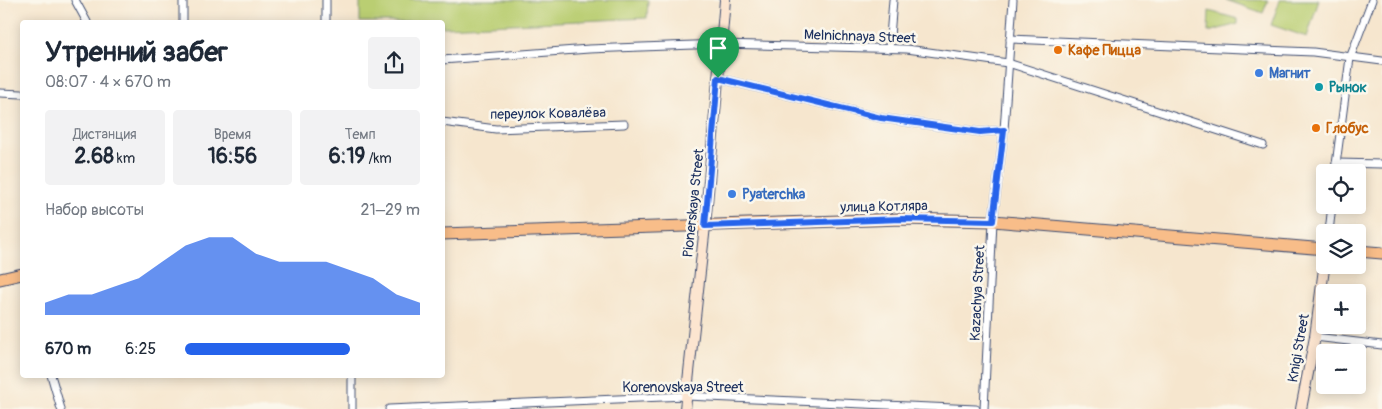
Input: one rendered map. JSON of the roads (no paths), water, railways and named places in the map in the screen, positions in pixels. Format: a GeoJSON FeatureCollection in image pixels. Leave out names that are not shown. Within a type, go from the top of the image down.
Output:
{"type":"FeatureCollection","features":[{"type":"Feature","properties":{"kind":"main road","name":"улица Котляра"},"geometry":{"type":"LineString","coordinates":[[445,234],[902,219],[993,221],[1316,248]]}},
{"type":"Feature","properties":{"kind":"main road"},"geometry":{"type":"LineString","coordinates":[[1366,252],[1382,254]]}},
{"type":"Feature","properties":{"kind":"main road"},"geometry":{"type":"LineString","coordinates":[[0,279],[20,278]]}},
{"type":"Feature","properties":{"kind":"street"},"geometry":{"type":"LineString","coordinates":[[75,0],[87,20]]}},
{"type":"Feature","properties":{"kind":"street"},"geometry":{"type":"LineString","coordinates":[[183,0],[183,20]]}},
{"type":"Feature","properties":{"kind":"street"},"geometry":{"type":"LineString","coordinates":[[326,0],[326,20]]}},
{"type":"Feature","properties":{"kind":"street","name":"Pionerskaya Street"},"geometry":{"type":"LineString","coordinates":[[684,409],[705,226],[725,0]]}},
{"type":"Feature","properties":{"kind":"street"},"geometry":{"type":"LineString","coordinates":[[889,49],[893,0]]}},
{"type":"Feature","properties":{"kind":"street","name":"Kazachya Street"},"geometry":{"type":"LineString","coordinates":[[984,409],[993,221],[1004,130],[1013,0]]}},
{"type":"Feature","properties":{"kind":"street"},"geometry":{"type":"LineString","coordinates":[[1372,0],[1350,58],[1336,163],[1382,164]]}},
{"type":"Feature","properties":{"kind":"street"},"geometry":{"type":"LineString","coordinates":[[1010,39],[1313,52],[1382,61]]}},
{"type":"Feature","properties":{"kind":"street","name":"Melnichnaya Street"},"geometry":{"type":"LineString","coordinates":[[445,60],[589,49],[720,44],[889,49],[939,53],[1008,63],[1262,145]]}},
{"type":"Feature","properties":{"kind":"street"},"geometry":{"type":"LineString","coordinates":[[718,78],[881,118],[980,132],[1004,130]]}},
{"type":"Feature","properties":{"kind":"street"},"geometry":{"type":"LineString","coordinates":[[0,94],[20,94]]}},
{"type":"Feature","properties":{"kind":"street","name":"переулок Ковалёва"},"geometry":{"type":"LineString","coordinates":[[445,122],[496,129],[624,124]]}},
{"type":"Feature","properties":{"kind":"street","name":"Knigi Street"},"geometry":{"type":"LineString","coordinates":[[1301,409],[1315,337],[1323,274]]}},
{"type":"Feature","properties":{"kind":"street"},"geometry":{"type":"LineString","coordinates":[[1315,337],[1382,345]]}},
{"type":"Feature","properties":{"kind":"street"},"geometry":{"type":"LineString","coordinates":[[52,378],[61,409]]}},
{"type":"Feature","properties":{"kind":"street"},"geometry":{"type":"LineString","coordinates":[[352,378],[352,409]]}},
{"type":"Feature","properties":{"kind":"street","name":"Korenovskaya Street"},"geometry":{"type":"LineString","coordinates":[[389,409],[686,396],[976,409]]}},
{"type":"Feature","properties":{"kind":"place","name":"Кафе Пицца"},"geometry":{"type":"Point","coordinates":[1058,50]}},
{"type":"Feature","properties":{"kind":"place","name":"Магнит"},"geometry":{"type":"Point","coordinates":[1259,73]}},
{"type":"Feature","properties":{"kind":"place","name":"Рынок"},"geometry":{"type":"Point","coordinates":[1319,87]}},
{"type":"Feature","properties":{"kind":"place","name":"Глобус"},"geometry":{"type":"Point","coordinates":[1316,128]}},
{"type":"Feature","properties":{"kind":"place","name":"Pyaterchka"},"geometry":{"type":"Point","coordinates":[732,194]}}]}
